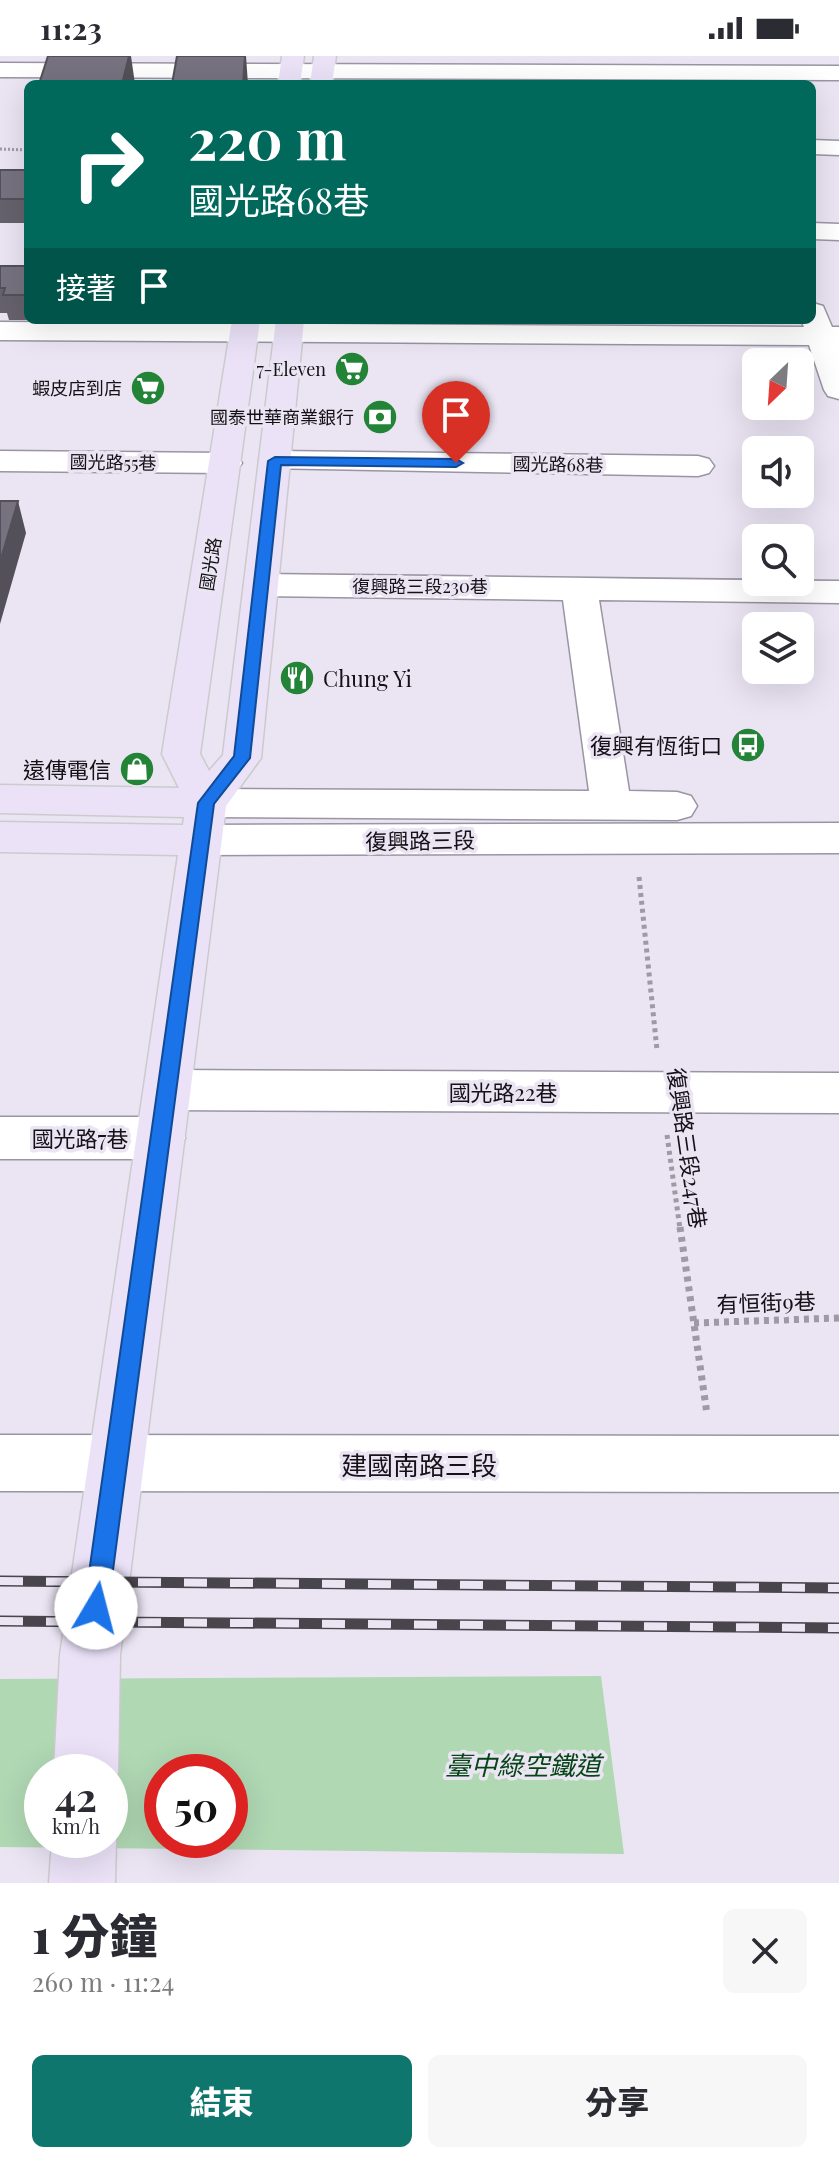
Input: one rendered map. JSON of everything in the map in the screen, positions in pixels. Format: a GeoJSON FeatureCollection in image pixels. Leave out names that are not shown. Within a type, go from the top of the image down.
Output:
{"type":"FeatureCollection","features":[{"type":"Feature","properties":{"kind":"main road","name":"國光路"},"geometry":{"type":"LineString","coordinates":[[204,821],[181,754],[245,327]]}},
{"type":"Feature","properties":{"kind":"main road"},"geometry":{"type":"LineString","coordinates":[[87,1754],[90,1655],[204,821],[242,758],[289,327]]}},
{"type":"Feature","properties":{"kind":"main road","name":"復興路三段"},"geometry":{"type":"LineString","coordinates":[[0,799],[204,821]]}},
{"type":"Feature","properties":{"kind":"main road","name":"復興路三段"},"geometry":{"type":"LineString","coordinates":[[0,837],[204,821]]}},
{"type":"Feature","properties":{"kind":"main road"},"geometry":{"type":"LineString","coordinates":[[82,1883],[83,1858]]}},
{"type":"Feature","properties":{"kind":"street"},"geometry":{"type":"LineString","coordinates":[[0,70],[323,67],[738,69],[839,73]]}},
{"type":"Feature","properties":{"kind":"street"},"geometry":{"type":"LineString","coordinates":[[816,147],[839,148]]}},
{"type":"Feature","properties":{"kind":"street"},"geometry":{"type":"LineString","coordinates":[[816,231],[839,232]]}},
{"type":"Feature","properties":{"kind":"street"},"geometry":{"type":"LineString","coordinates":[[0,331],[245,327],[824,327],[839,390]]}},
{"type":"Feature","properties":{"kind":"street","name":"國光路55巷"},"geometry":{"type":"LineString","coordinates":[[0,461],[226,463]]}},
{"type":"Feature","properties":{"kind":"street","name":"國光路68巷"},"geometry":{"type":"LineString","coordinates":[[275,461],[698,466]]}},
{"type":"Feature","properties":{"kind":"street","name":"復興路三段230巷"},"geometry":{"type":"LineString","coordinates":[[261,585],[579,586],[839,592]]}},
{"type":"Feature","properties":{"kind":"street"},"geometry":{"type":"LineString","coordinates":[[579,586],[623,820]]}},
{"type":"Feature","properties":{"kind":"street","name":"復興路三段"},"geometry":{"type":"LineString","coordinates":[[204,821],[623,820],[839,808]]}},
{"type":"Feature","properties":{"kind":"street","name":"復興路三段"},"geometry":{"type":"LineString","coordinates":[[623,820],[839,838]]}},
{"type":"Feature","properties":{"kind":"street","name":"國光路22巷"},"geometry":{"type":"LineString","coordinates":[[167,1090],[839,1093]]}},
{"type":"Feature","properties":{"kind":"street","name":"國光路7巷"},"geometry":{"type":"LineString","coordinates":[[0,1138],[161,1138]]}},
{"type":"Feature","properties":{"kind":"street","name":"建國南路三段"},"geometry":{"type":"LineString","coordinates":[[0,1463],[839,1464]]}},
{"type":"Feature","properties":{"kind":"path"},"geometry":{"type":"LineString","coordinates":[[0,149],[24,150]]}},
{"type":"Feature","properties":{"kind":"path","name":"復興路三段247巷"},"geometry":{"type":"LineString","coordinates":[[623,820],[713,1463]]}},
{"type":"Feature","properties":{"kind":"path","name":"有恒街9巷"},"geometry":{"type":"LineString","coordinates":[[694,1323],[839,1318]]}},
{"type":"Feature","properties":{"kind":"green space","name":"臺中綠空鐵道"},"geometry":{"type":"Polygon","coordinates":[[[601,1676],[624,1854],[248,1850],[248,1754],[144,1754],[144,1849],[128,1848],[128,1754],[24,1754],[24,1847],[0,1847],[0,1679],[601,1676]]]}},
{"type":"Feature","properties":{"kind":"building"},"geometry":{"type":"Polygon","coordinates":[[[48,56],[129,56],[123,80],[40,80],[48,56]]]}},
{"type":"Feature","properties":{"kind":"building"},"geometry":{"type":"Polygon","coordinates":[[[177,56],[245,56],[243,80],[173,80],[177,56]]]}},
{"type":"Feature","properties":{"kind":"building"},"geometry":{"type":"Polygon","coordinates":[[[0,170],[24,170],[24,199],[0,199],[0,170]]]}},
{"type":"Feature","properties":{"kind":"building"},"geometry":{"type":"Polygon","coordinates":[[[0,266],[24,266],[24,295],[3,295],[5,288],[0,288],[0,266]]]}},
{"type":"Feature","properties":{"kind":"building"},"geometry":{"type":"Polygon","coordinates":[[[0,501],[18,501],[0,562],[0,501]]]}},
{"type":"Feature","properties":{"kind":"railway"},"geometry":{"type":"LineString","coordinates":[[0,1581],[839,1588]]}},
{"type":"Feature","properties":{"kind":"railway"},"geometry":{"type":"LineString","coordinates":[[0,1621],[839,1628]]}},
{"type":"Feature","properties":{"kind":"place","name":"7-Eleven"},"geometry":{"type":"Point","coordinates":[352,369]}},
{"type":"Feature","properties":{"kind":"place","name":"蝦皮店到店"},"geometry":{"type":"Point","coordinates":[148,388]}},
{"type":"Feature","properties":{"kind":"place","name":"國泰世華商業銀行"},"geometry":{"type":"Point","coordinates":[380,417]}},
{"type":"Feature","properties":{"kind":"place","name":"Chung Yi"},"geometry":{"type":"Point","coordinates":[297,678]}},
{"type":"Feature","properties":{"kind":"place","name":"復興有恆街口"},"geometry":{"type":"Point","coordinates":[748,745]}},
{"type":"Feature","properties":{"kind":"place","name":"遠傳電信"},"geometry":{"type":"Point","coordinates":[137,769]}},
{"type":"Feature","properties":{"kind":"route"},"geometry":{"type":"LineString","coordinates":[[96,1608],[206,803],[242,758],[275,461],[456,463]]}}]}
